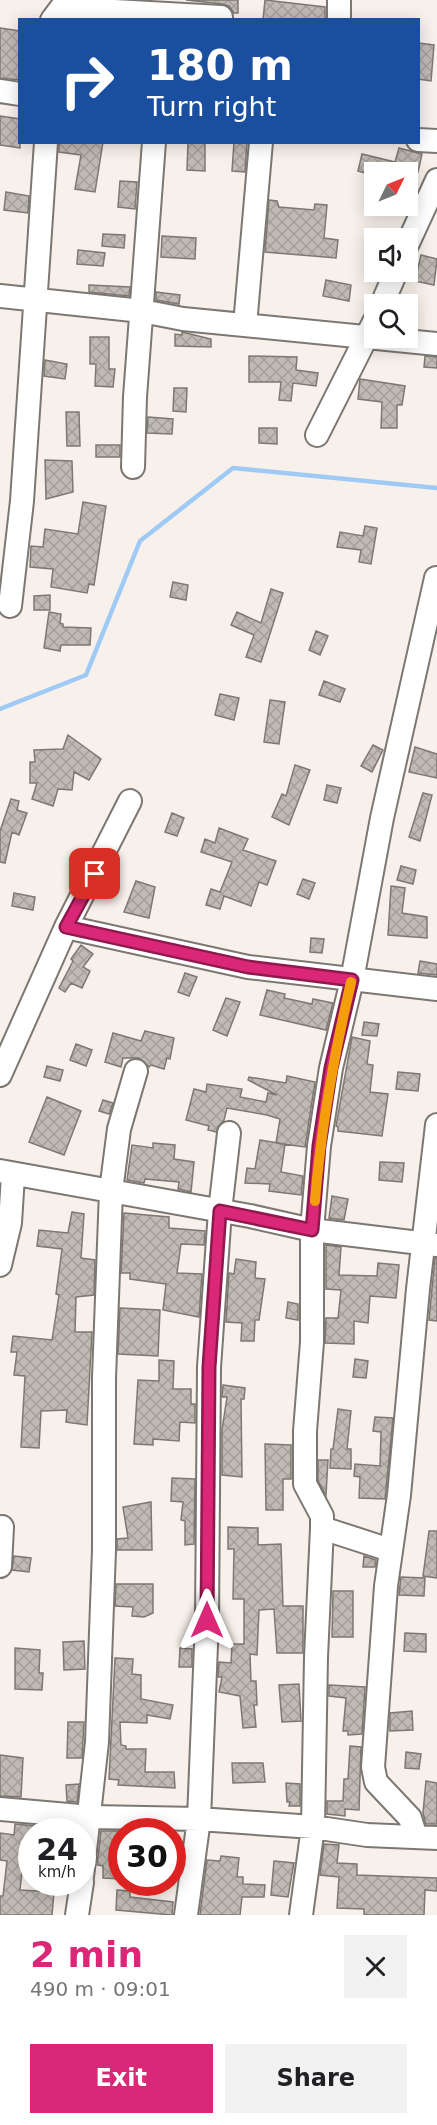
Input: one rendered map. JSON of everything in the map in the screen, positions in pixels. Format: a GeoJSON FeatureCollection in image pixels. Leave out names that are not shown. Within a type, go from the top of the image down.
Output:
{"type":"FeatureCollection","features":[{"type":"Feature","properties":{"kind":"street"},"geometry":{"type":"LineString","coordinates":[[339,0],[339,18]]}},
{"type":"Feature","properties":{"kind":"street"},"geometry":{"type":"LineString","coordinates":[[54,18],[61,8],[221,12]]}},
{"type":"Feature","properties":{"kind":"street"},"geometry":{"type":"LineString","coordinates":[[0,91],[18,94]]}},
{"type":"Feature","properties":{"kind":"street"},"geometry":{"type":"LineString","coordinates":[[420,140],[437,141]]}},
{"type":"Feature","properties":{"kind":"street"},"geometry":{"type":"LineString","coordinates":[[10,606],[22,501],[46,144]]}},
{"type":"Feature","properties":{"kind":"street"},"geometry":{"type":"LineString","coordinates":[[133,468],[135,397],[154,144]]}},
{"type":"Feature","properties":{"kind":"street"},"geometry":{"type":"LineString","coordinates":[[245,325],[261,144]]}},
{"type":"Feature","properties":{"kind":"street"},"geometry":{"type":"LineString","coordinates":[[415,228],[437,180]]}},
{"type":"Feature","properties":{"kind":"street"},"geometry":{"type":"LineString","coordinates":[[0,296],[245,325],[364,328]]}},
{"type":"Feature","properties":{"kind":"street"},"geometry":{"type":"LineString","coordinates":[[418,339],[437,344]]}},
{"type":"Feature","properties":{"kind":"street"},"geometry":{"type":"LineString","coordinates":[[317,435],[364,342]]}},
{"type":"Feature","properties":{"kind":"street"},"geometry":{"type":"LineString","coordinates":[[301,1915],[313,1827],[316,1657],[322,1528],[322,1516],[305,1484],[305,1431],[312,1342],[312,1230],[319,1146],[331,1068],[352,980],[382,818],[436,578]]}},
{"type":"Feature","properties":{"kind":"street"},"geometry":{"type":"LineString","coordinates":[[0,1075],[66,927],[130,801]]}},
{"type":"Feature","properties":{"kind":"street"},"geometry":{"type":"LineString","coordinates":[[66,927],[248,967],[437,989]]}},
{"type":"Feature","properties":{"kind":"street"},"geometry":{"type":"LineString","coordinates":[[91,1817],[97,1742],[104,1550],[104,1378],[111,1191],[119,1129],[136,1071]]}},
{"type":"Feature","properties":{"kind":"street"},"geometry":{"type":"LineString","coordinates":[[426,1837],[376,1782],[373,1767],[390,1550],[430,1245],[437,1125]]}},
{"type":"Feature","properties":{"kind":"street"},"geometry":{"type":"LineString","coordinates":[[186,1915],[199,1819],[207,1620],[209,1367],[220,1211],[229,1133]]}},
{"type":"Feature","properties":{"kind":"street"},"geometry":{"type":"LineString","coordinates":[[0,1265],[10,1223],[7,1173],[312,1230],[430,1245]]}},
{"type":"Feature","properties":{"kind":"street"},"geometry":{"type":"LineString","coordinates":[[0,1566],[2,1527]]}},
{"type":"Feature","properties":{"kind":"street"},"geometry":{"type":"LineString","coordinates":[[322,1528],[390,1550]]}},
{"type":"Feature","properties":{"kind":"street"},"geometry":{"type":"LineString","coordinates":[[0,1809],[91,1817],[199,1819],[313,1827],[367,1835],[426,1837]]}},
{"type":"Feature","properties":{"kind":"street"},"geometry":{"type":"LineString","coordinates":[[77,1915],[80,1896]]}},
{"type":"Feature","properties":{"kind":"building"},"geometry":{"type":"Polygon","coordinates":[[[186,0],[238,0],[238,13],[234,13],[229,6],[222,4],[186,0]]]}},
{"type":"Feature","properties":{"kind":"building"},"geometry":{"type":"Polygon","coordinates":[[[265,0],[325,7],[325,18],[263,18],[265,0]]]}},
{"type":"Feature","properties":{"kind":"building"},"geometry":{"type":"Polygon","coordinates":[[[0,28],[18,31],[18,80],[0,78],[0,28]]]}},
{"type":"Feature","properties":{"kind":"building"},"geometry":{"type":"Polygon","coordinates":[[[420,43],[434,45],[431,81],[420,79],[420,43]]]}},
{"type":"Feature","properties":{"kind":"building"},"geometry":{"type":"Polygon","coordinates":[[[0,116],[18,119],[20,148],[0,145],[0,116]]]}},
{"type":"Feature","properties":{"kind":"building"},"geometry":{"type":"Polygon","coordinates":[[[59,144],[103,144],[95,192],[75,189],[81,155],[59,152],[59,144]]]}},
{"type":"Feature","properties":{"kind":"building"},"geometry":{"type":"Polygon","coordinates":[[[188,144],[205,144],[205,171],[187,170],[188,144]]]}},
{"type":"Feature","properties":{"kind":"building"},"geometry":{"type":"Polygon","coordinates":[[[234,144],[247,144],[245,172],[232,171],[234,144]]]}},
{"type":"Feature","properties":{"kind":"building"},"geometry":{"type":"Polygon","coordinates":[[[399,148],[422,154],[418,172],[418,162],[395,162],[399,148]]]}},
{"type":"Feature","properties":{"kind":"building"},"geometry":{"type":"Polygon","coordinates":[[[362,154],[395,162],[364,162],[364,173],[358,171],[362,154]]]}},
{"type":"Feature","properties":{"kind":"building"},"geometry":{"type":"Polygon","coordinates":[[[120,181],[137,182],[135,209],[118,207],[120,181]]]}},
{"type":"Feature","properties":{"kind":"building"},"geometry":{"type":"Polygon","coordinates":[[[6,192],[29,196],[28,213],[4,210],[6,192]]]}},
{"type":"Feature","properties":{"kind":"building"},"geometry":{"type":"Polygon","coordinates":[[[269,200],[277,201],[279,207],[314,210],[315,204],[327,205],[324,238],[338,240],[336,258],[265,252],[269,200]]]}},
{"type":"Feature","properties":{"kind":"building"},"geometry":{"type":"Polygon","coordinates":[[[103,234],[125,235],[124,248],[102,246],[103,234]]]}},
{"type":"Feature","properties":{"kind":"building"},"geometry":{"type":"Polygon","coordinates":[[[162,236],[196,238],[195,259],[161,257],[162,236]]]}},
{"type":"Feature","properties":{"kind":"building"},"geometry":{"type":"Polygon","coordinates":[[[78,250],[105,253],[103,266],[77,264],[78,250]]]}},
{"type":"Feature","properties":{"kind":"building"},"geometry":{"type":"Polygon","coordinates":[[[421,255],[437,259],[434,285],[418,282],[421,255]]]}},
{"type":"Feature","properties":{"kind":"building"},"geometry":{"type":"Polygon","coordinates":[[[326,280],[351,285],[349,301],[323,296],[326,280]]]}},
{"type":"Feature","properties":{"kind":"building"},"geometry":{"type":"Polygon","coordinates":[[[89,285],[130,287],[129,296],[89,292],[89,285]]]}},
{"type":"Feature","properties":{"kind":"building"},"geometry":{"type":"Polygon","coordinates":[[[156,292],[180,295],[179,304],[156,300],[156,292]]]}},
{"type":"Feature","properties":{"kind":"building"},"geometry":{"type":"Polygon","coordinates":[[[182,332],[211,339],[211,347],[175,346],[175,334],[182,335],[182,332]]]}},
{"type":"Feature","properties":{"kind":"building"},"geometry":{"type":"Polygon","coordinates":[[[90,337],[109,337],[109,369],[115,369],[113,387],[95,386],[96,364],[90,364],[90,337]]]}},
{"type":"Feature","properties":{"kind":"building"},"geometry":{"type":"Polygon","coordinates":[[[249,356],[297,357],[296,370],[318,373],[316,386],[293,383],[291,401],[279,400],[281,382],[249,382],[249,356]]]}},
{"type":"Feature","properties":{"kind":"building"},"geometry":{"type":"Polygon","coordinates":[[[425,356],[437,357],[437,368],[424,367],[425,356]]]}},
{"type":"Feature","properties":{"kind":"building"},"geometry":{"type":"Polygon","coordinates":[[[45,360],[67,364],[65,379],[44,376],[45,360]]]}},
{"type":"Feature","properties":{"kind":"building"},"geometry":{"type":"Polygon","coordinates":[[[360,379],[405,386],[402,405],[397,405],[397,428],[381,428],[382,402],[358,399],[360,379]]]}},
{"type":"Feature","properties":{"kind":"building"},"geometry":{"type":"Polygon","coordinates":[[[174,388],[187,388],[186,412],[173,411],[174,388]]]}},
{"type":"Feature","properties":{"kind":"building"},"geometry":{"type":"Polygon","coordinates":[[[66,412],[79,412],[80,446],[67,446],[66,412]]]}},
{"type":"Feature","properties":{"kind":"building"},"geometry":{"type":"Polygon","coordinates":[[[148,417],[173,419],[172,434],[147,433],[148,417]]]}},
{"type":"Feature","properties":{"kind":"building"},"geometry":{"type":"Polygon","coordinates":[[[259,428],[277,428],[277,444],[259,443],[259,428]]]}},
{"type":"Feature","properties":{"kind":"building"},"geometry":{"type":"Polygon","coordinates":[[[96,445],[120,445],[120,457],[96,457],[96,445]]]}},
{"type":"Feature","properties":{"kind":"building"},"geometry":{"type":"Polygon","coordinates":[[[45,460],[72,461],[73,492],[46,499],[45,460]]]}},
{"type":"Feature","properties":{"kind":"building"},"geometry":{"type":"Polygon","coordinates":[[[83,502],[106,506],[94,585],[89,584],[87,593],[51,587],[53,569],[30,567],[31,546],[43,547],[45,529],[78,534],[83,502]]]}},
{"type":"Feature","properties":{"kind":"building"},"geometry":{"type":"Polygon","coordinates":[[[365,526],[377,528],[371,564],[359,562],[361,550],[337,547],[340,532],[363,536],[365,526]]]}},
{"type":"Feature","properties":{"kind":"building"},"geometry":{"type":"Polygon","coordinates":[[[173,582],[188,585],[186,600],[170,597],[173,582]]]}},
{"type":"Feature","properties":{"kind":"building"},"geometry":{"type":"Polygon","coordinates":[[[271,589],[283,593],[261,662],[246,657],[254,635],[231,625],[237,612],[261,623],[271,589]]]}},
{"type":"Feature","properties":{"kind":"building"},"geometry":{"type":"Polygon","coordinates":[[[50,595],[50,610],[34,610],[34,596],[50,595]]]}},
{"type":"Feature","properties":{"kind":"building"},"geometry":{"type":"Polygon","coordinates":[[[49,612],[61,614],[60,623],[63,627],[91,628],[90,645],[61,645],[60,651],[44,648],[49,612]]]}},
{"type":"Feature","properties":{"kind":"building"},"geometry":{"type":"Polygon","coordinates":[[[316,631],[328,636],[320,655],[309,650],[316,631]]]}},
{"type":"Feature","properties":{"kind":"building"},"geometry":{"type":"Polygon","coordinates":[[[324,681],[345,689],[340,702],[319,695],[324,681]]]}},
{"type":"Feature","properties":{"kind":"building"},"geometry":{"type":"Polygon","coordinates":[[[220,694],[239,698],[234,720],[215,715],[220,694]]]}},
{"type":"Feature","properties":{"kind":"building"},"geometry":{"type":"Polygon","coordinates":[[[270,700],[285,702],[279,744],[264,742],[270,700]]]}},
{"type":"Feature","properties":{"kind":"building"},"geometry":{"type":"Polygon","coordinates":[[[68,735],[101,759],[89,780],[74,772],[72,790],[58,789],[53,806],[32,799],[37,783],[30,783],[30,762],[35,762],[34,750],[63,749],[68,735]]]}},
{"type":"Feature","properties":{"kind":"building"},"geometry":{"type":"Polygon","coordinates":[[[373,745],[383,750],[372,772],[361,766],[373,745]]]}},
{"type":"Feature","properties":{"kind":"building"},"geometry":{"type":"Polygon","coordinates":[[[415,747],[437,754],[437,778],[409,772],[415,747]]]}},
{"type":"Feature","properties":{"kind":"building"},"geometry":{"type":"Polygon","coordinates":[[[295,765],[310,770],[289,825],[272,817],[282,794],[286,796],[295,765]]]}},
{"type":"Feature","properties":{"kind":"building"},"geometry":{"type":"Polygon","coordinates":[[[327,785],[341,788],[337,803],[324,800],[327,785]]]}},
{"type":"Feature","properties":{"kind":"building"},"geometry":{"type":"Polygon","coordinates":[[[423,793],[432,795],[420,841],[409,837],[423,793]]]}},
{"type":"Feature","properties":{"kind":"building"},"geometry":{"type":"Polygon","coordinates":[[[11,799],[19,801],[17,810],[27,813],[19,835],[12,832],[5,863],[0,862],[0,831],[11,799]]]}},
{"type":"Feature","properties":{"kind":"building"},"geometry":{"type":"Polygon","coordinates":[[[172,813],[184,818],[177,836],[165,832],[172,813]]]}},
{"type":"Feature","properties":{"kind":"building"},"geometry":{"type":"Polygon","coordinates":[[[219,828],[248,839],[243,850],[276,861],[267,885],[259,882],[251,906],[224,896],[220,909],[206,905],[211,889],[220,892],[232,862],[201,852],[205,839],[215,843],[219,828]]]}},
{"type":"Feature","properties":{"kind":"building"},"geometry":{"type":"Polygon","coordinates":[[[401,866],[416,870],[413,884],[397,880],[401,866]]]}},
{"type":"Feature","properties":{"kind":"building"},"geometry":{"type":"Polygon","coordinates":[[[303,879],[315,883],[309,899],[297,894],[303,879]]]}},
{"type":"Feature","properties":{"kind":"building"},"geometry":{"type":"Polygon","coordinates":[[[136,881],[155,887],[149,918],[124,912],[136,881]]]}},
{"type":"Feature","properties":{"kind":"building"},"geometry":{"type":"Polygon","coordinates":[[[391,886],[405,888],[402,913],[427,917],[427,938],[388,935],[391,886]]]}},
{"type":"Feature","properties":{"kind":"building"},"geometry":{"type":"Polygon","coordinates":[[[14,893],[35,897],[33,910],[12,906],[14,893]]]}},
{"type":"Feature","properties":{"kind":"building"},"geometry":{"type":"Polygon","coordinates":[[[311,938],[324,939],[322,953],[310,952],[311,938]]]}},
{"type":"Feature","properties":{"kind":"building"},"geometry":{"type":"Polygon","coordinates":[[[81,945],[93,954],[83,967],[90,971],[82,988],[71,983],[65,992],[59,988],[73,961],[71,959],[81,945]]]}},
{"type":"Feature","properties":{"kind":"building"},"geometry":{"type":"Polygon","coordinates":[[[420,961],[437,964],[437,975],[418,973],[420,961]]]}},
{"type":"Feature","properties":{"kind":"building"},"geometry":{"type":"Polygon","coordinates":[[[185,973],[197,977],[189,996],[178,992],[185,973]]]}},
{"type":"Feature","properties":{"kind":"building"},"geometry":{"type":"Polygon","coordinates":[[[267,990],[285,994],[284,998],[312,1004],[313,999],[333,1003],[326,1030],[260,1015],[267,990]]]}},
{"type":"Feature","properties":{"kind":"building"},"geometry":{"type":"Polygon","coordinates":[[[226,998],[240,1002],[227,1036],[213,1030],[226,998]]]}},
{"type":"Feature","properties":{"kind":"building"},"geometry":{"type":"Polygon","coordinates":[[[364,1022],[379,1024],[377,1036],[362,1035],[364,1022]]]}},
{"type":"Feature","properties":{"kind":"building"},"geometry":{"type":"Polygon","coordinates":[[[145,1031],[174,1038],[170,1059],[167,1058],[164,1069],[151,1065],[149,1067],[139,1058],[123,1058],[121,1067],[105,1062],[113,1033],[141,1041],[145,1031]]]}},
{"type":"Feature","properties":{"kind":"building"},"geometry":{"type":"Polygon","coordinates":[[[352,1037],[370,1041],[367,1064],[373,1065],[370,1092],[388,1094],[382,1136],[338,1131],[336,1126],[352,1037]]]}},
{"type":"Feature","properties":{"kind":"building"},"geometry":{"type":"Polygon","coordinates":[[[76,1044],[92,1050],[86,1066],[70,1060],[76,1044]]]}},
{"type":"Feature","properties":{"kind":"building"},"geometry":{"type":"Polygon","coordinates":[[[47,1066],[63,1070],[60,1081],[44,1077],[47,1066]]]}},
{"type":"Feature","properties":{"kind":"building"},"geometry":{"type":"Polygon","coordinates":[[[398,1072],[420,1074],[418,1091],[396,1089],[398,1072]]]}},
{"type":"Feature","properties":{"kind":"building"},"geometry":{"type":"Polygon","coordinates":[[[287,1076],[315,1082],[305,1147],[276,1143],[280,1119],[267,1115],[227,1108],[224,1120],[216,1132],[208,1130],[209,1126],[186,1120],[194,1089],[206,1092],[207,1084],[242,1089],[240,1097],[266,1102],[268,1093],[277,1095],[248,1080],[249,1077],[286,1083],[287,1076]]]}},
{"type":"Feature","properties":{"kind":"building"},"geometry":{"type":"Polygon","coordinates":[[[47,1097],[81,1111],[64,1155],[29,1142],[47,1097]]]}},
{"type":"Feature","properties":{"kind":"building"},"geometry":{"type":"Polygon","coordinates":[[[103,1100],[113,1103],[109,1114],[99,1111],[103,1100]]]}},
{"type":"Feature","properties":{"kind":"building"},"geometry":{"type":"Polygon","coordinates":[[[260,1140],[285,1144],[281,1172],[303,1176],[301,1195],[269,1191],[270,1184],[245,1183],[247,1168],[255,1169],[260,1140]]]}},
{"type":"Feature","properties":{"kind":"building"},"geometry":{"type":"Polygon","coordinates":[[[153,1143],[175,1145],[174,1159],[194,1162],[191,1192],[178,1189],[179,1182],[145,1179],[144,1183],[127,1180],[132,1145],[153,1148],[153,1143]]]}},
{"type":"Feature","properties":{"kind":"building"},"geometry":{"type":"Polygon","coordinates":[[[380,1162],[404,1163],[402,1182],[379,1180],[380,1162]]]}},
{"type":"Feature","properties":{"kind":"building"},"geometry":{"type":"Polygon","coordinates":[[[332,1196],[348,1199],[344,1220],[329,1218],[332,1196]]]}},
{"type":"Feature","properties":{"kind":"building"},"geometry":{"type":"Polygon","coordinates":[[[72,1212],[84,1214],[81,1258],[95,1260],[94,1295],[76,1297],[75,1332],[92,1332],[87,1425],[66,1422],[67,1410],[41,1411],[39,1448],[21,1447],[25,1376],[14,1375],[17,1352],[11,1352],[13,1336],[52,1340],[59,1295],[56,1294],[62,1249],[37,1246],[39,1230],[68,1233],[72,1212]]]}},
{"type":"Feature","properties":{"kind":"building"},"geometry":{"type":"Polygon","coordinates":[[[124,1213],[169,1217],[169,1228],[205,1231],[204,1245],[181,1244],[177,1273],[202,1274],[199,1317],[163,1310],[166,1284],[130,1279],[130,1273],[121,1273],[124,1213]]]}},
{"type":"Feature","properties":{"kind":"building"},"geometry":{"type":"Polygon","coordinates":[[[326,1245],[341,1247],[339,1275],[377,1276],[378,1263],[399,1265],[396,1298],[370,1296],[368,1323],[354,1321],[354,1344],[325,1343],[326,1318],[338,1318],[341,1290],[326,1289],[326,1245]]]}},
{"type":"Feature","properties":{"kind":"building"},"geometry":{"type":"Polygon","coordinates":[[[435,1258],[437,1258],[437,1321],[429,1320],[435,1258]]]}},
{"type":"Feature","properties":{"kind":"building"},"geometry":{"type":"Polygon","coordinates":[[[236,1259],[256,1262],[255,1278],[265,1279],[259,1320],[255,1320],[254,1341],[241,1341],[242,1323],[226,1322],[229,1273],[234,1274],[236,1259]]]}},
{"type":"Feature","properties":{"kind":"building"},"geometry":{"type":"Polygon","coordinates":[[[288,1302],[298,1304],[298,1320],[286,1318],[288,1302]]]}},
{"type":"Feature","properties":{"kind":"building"},"geometry":{"type":"Polygon","coordinates":[[[120,1308],[160,1310],[158,1356],[118,1354],[120,1308]]]}},
{"type":"Feature","properties":{"kind":"building"},"geometry":{"type":"Polygon","coordinates":[[[355,1359],[368,1361],[366,1378],[353,1377],[355,1359]]]}},
{"type":"Feature","properties":{"kind":"building"},"geometry":{"type":"Polygon","coordinates":[[[159,1360],[174,1361],[173,1389],[191,1389],[191,1404],[195,1404],[195,1423],[180,1422],[179,1441],[153,1439],[153,1445],[134,1444],[138,1380],[159,1381],[159,1360]]]}},
{"type":"Feature","properties":{"kind":"building"},"geometry":{"type":"Polygon","coordinates":[[[223,1385],[245,1388],[244,1399],[241,1399],[242,1477],[222,1475],[222,1430],[227,1397],[222,1397],[223,1385]]]}},
{"type":"Feature","properties":{"kind":"building"},"geometry":{"type":"Polygon","coordinates":[[[338,1409],[351,1411],[347,1449],[351,1449],[351,1469],[330,1468],[338,1409]]]}},
{"type":"Feature","properties":{"kind":"building"},"geometry":{"type":"Polygon","coordinates":[[[375,1417],[393,1418],[385,1499],[359,1498],[360,1477],[354,1476],[355,1464],[380,1466],[381,1432],[373,1431],[375,1417]]]}},
{"type":"Feature","properties":{"kind":"building"},"geometry":{"type":"Polygon","coordinates":[[[265,1444],[291,1445],[291,1479],[283,1479],[283,1510],[266,1510],[265,1444]]]}},
{"type":"Feature","properties":{"kind":"building"},"geometry":{"type":"Polygon","coordinates":[[[318,1460],[328,1460],[326,1495],[318,1481],[318,1460]]]}},
{"type":"Feature","properties":{"kind":"building"},"geometry":{"type":"Polygon","coordinates":[[[172,1478],[195,1479],[194,1544],[185,1545],[185,1521],[181,1520],[183,1502],[171,1501],[172,1478]]]}},
{"type":"Feature","properties":{"kind":"building"},"geometry":{"type":"Polygon","coordinates":[[[151,1502],[152,1550],[117,1550],[117,1539],[128,1538],[123,1507],[151,1502]]]}},
{"type":"Feature","properties":{"kind":"building"},"geometry":{"type":"Polygon","coordinates":[[[228,1527],[258,1528],[258,1545],[281,1544],[283,1606],[303,1606],[303,1653],[277,1653],[274,1609],[259,1610],[257,1655],[250,1654],[251,1681],[256,1681],[257,1705],[254,1705],[256,1727],[243,1728],[240,1696],[219,1692],[222,1677],[218,1677],[219,1662],[231,1663],[232,1644],[244,1644],[244,1599],[233,1599],[234,1549],[228,1549],[228,1527]]]}},
{"type":"Feature","properties":{"kind":"building"},"geometry":{"type":"Polygon","coordinates":[[[429,1531],[437,1531],[437,1578],[423,1576],[429,1531]]]}},
{"type":"Feature","properties":{"kind":"building"},"geometry":{"type":"Polygon","coordinates":[[[14,1556],[31,1558],[29,1572],[12,1570],[14,1556]]]}},
{"type":"Feature","properties":{"kind":"building"},"geometry":{"type":"Polygon","coordinates":[[[364,1556],[376,1560],[375,1567],[363,1567],[364,1556]]]}},
{"type":"Feature","properties":{"kind":"building"},"geometry":{"type":"Polygon","coordinates":[[[401,1577],[425,1578],[424,1596],[399,1595],[401,1577]]]}},
{"type":"Feature","properties":{"kind":"building"},"geometry":{"type":"Polygon","coordinates":[[[116,1584],[153,1584],[153,1613],[144,1617],[132,1616],[133,1607],[115,1606],[116,1584]]]}},
{"type":"Feature","properties":{"kind":"building"},"geometry":{"type":"Polygon","coordinates":[[[333,1591],[353,1591],[353,1637],[332,1637],[333,1591]]]}},
{"type":"Feature","properties":{"kind":"building"},"geometry":{"type":"Polygon","coordinates":[[[405,1633],[426,1634],[426,1652],[404,1651],[405,1633]]]}},
{"type":"Feature","properties":{"kind":"building"},"geometry":{"type":"Polygon","coordinates":[[[84,1641],[85,1669],[64,1670],[63,1642],[84,1641]]]}},
{"type":"Feature","properties":{"kind":"building"},"geometry":{"type":"Polygon","coordinates":[[[15,1648],[40,1650],[39,1673],[43,1673],[42,1690],[15,1689],[15,1648]]]}},
{"type":"Feature","properties":{"kind":"building"},"geometry":{"type":"Polygon","coordinates":[[[180,1648],[192,1649],[192,1667],[179,1667],[180,1648]]]}},
{"type":"Feature","properties":{"kind":"building"},"geometry":{"type":"Polygon","coordinates":[[[115,1658],[133,1659],[132,1674],[141,1675],[141,1699],[173,1705],[170,1719],[147,1715],[147,1723],[120,1722],[121,1745],[126,1746],[126,1749],[146,1749],[145,1772],[174,1772],[175,1788],[118,1785],[119,1780],[109,1779],[115,1658]]]}},
{"type":"Feature","properties":{"kind":"building"},"geometry":{"type":"Polygon","coordinates":[[[299,1684],[301,1721],[282,1722],[279,1685],[299,1684]]]}},
{"type":"Feature","properties":{"kind":"building"},"geometry":{"type":"Polygon","coordinates":[[[329,1685],[365,1687],[362,1734],[348,1735],[348,1731],[343,1731],[346,1698],[329,1696],[329,1685]]]}},
{"type":"Feature","properties":{"kind":"building"},"geometry":{"type":"Polygon","coordinates":[[[412,1711],[413,1730],[390,1731],[390,1713],[412,1711]]]}},
{"type":"Feature","properties":{"kind":"building"},"geometry":{"type":"Polygon","coordinates":[[[68,1722],[84,1722],[82,1758],[67,1758],[68,1722]]]}},
{"type":"Feature","properties":{"kind":"building"},"geometry":{"type":"Polygon","coordinates":[[[350,1746],[361,1747],[359,1810],[345,1809],[345,1816],[327,1814],[327,1801],[343,1801],[344,1779],[348,1779],[350,1746]]]}},
{"type":"Feature","properties":{"kind":"building"},"geometry":{"type":"Polygon","coordinates":[[[406,1752],[421,1754],[419,1769],[405,1768],[406,1752]]]}},
{"type":"Feature","properties":{"kind":"building"},"geometry":{"type":"Polygon","coordinates":[[[0,1755],[23,1758],[21,1797],[0,1796],[0,1755]]]}},
{"type":"Feature","properties":{"kind":"building"},"geometry":{"type":"Polygon","coordinates":[[[232,1763],[263,1763],[265,1782],[233,1783],[232,1763]]]}},
{"type":"Feature","properties":{"kind":"building"},"geometry":{"type":"Polygon","coordinates":[[[426,1781],[437,1783],[437,1824],[426,1824],[423,1813],[426,1781]]]}},
{"type":"Feature","properties":{"kind":"building"},"geometry":{"type":"Polygon","coordinates":[[[286,1783],[300,1784],[300,1806],[289,1806],[286,1783]]]}},
{"type":"Feature","properties":{"kind":"building"},"geometry":{"type":"Polygon","coordinates":[[[79,1784],[77,1802],[67,1801],[66,1785],[79,1784]]]}},
{"type":"Feature","properties":{"kind":"building"},"geometry":{"type":"Polygon","coordinates":[[[15,1824],[18,1824],[18,1896],[54,1896],[52,1915],[0,1915],[0,1896],[3,1896],[7,1861],[0,1860],[0,1833],[14,1835],[15,1824]]]}},
{"type":"Feature","properties":{"kind":"building"},"geometry":{"type":"Polygon","coordinates":[[[101,1831],[108,1831],[108,1878],[103,1878],[103,1866],[97,1865],[101,1831]]]}},
{"type":"Feature","properties":{"kind":"building"},"geometry":{"type":"Polygon","coordinates":[[[324,1844],[339,1845],[337,1863],[357,1864],[357,1875],[437,1878],[437,1891],[425,1890],[424,1915],[364,1915],[364,1909],[337,1908],[339,1877],[320,1875],[324,1844]]]}},
{"type":"Feature","properties":{"kind":"building"},"geometry":{"type":"Polygon","coordinates":[[[221,1856],[239,1858],[237,1877],[243,1877],[243,1884],[265,1885],[264,1897],[242,1897],[240,1915],[200,1915],[207,1860],[220,1861],[221,1856]]]}},
{"type":"Feature","properties":{"kind":"building"},"geometry":{"type":"Polygon","coordinates":[[[274,1861],[294,1863],[288,1897],[271,1895],[274,1861]]]}},
{"type":"Feature","properties":{"kind":"building"},"geometry":{"type":"Polygon","coordinates":[[[117,1896],[173,1902],[172,1915],[116,1910],[117,1896]]]}},
{"type":"Feature","properties":{"kind":"waterway"},"geometry":{"type":"LineString","coordinates":[[0,709],[86,675],[140,541],[233,468],[437,488]]}},
{"type":"Feature","properties":{"kind":"slow traffic"},"geometry":{"type":"LineString","coordinates":[[315,1201],[319,1146],[331,1068],[351,982]]}},
{"type":"Feature","properties":{"kind":"route"},"geometry":{"type":"LineString","coordinates":[[95,874],[66,927],[248,967],[352,980],[331,1068],[319,1146],[312,1230],[250,1215],[220,1211],[209,1367],[207,1620]]}}]}
